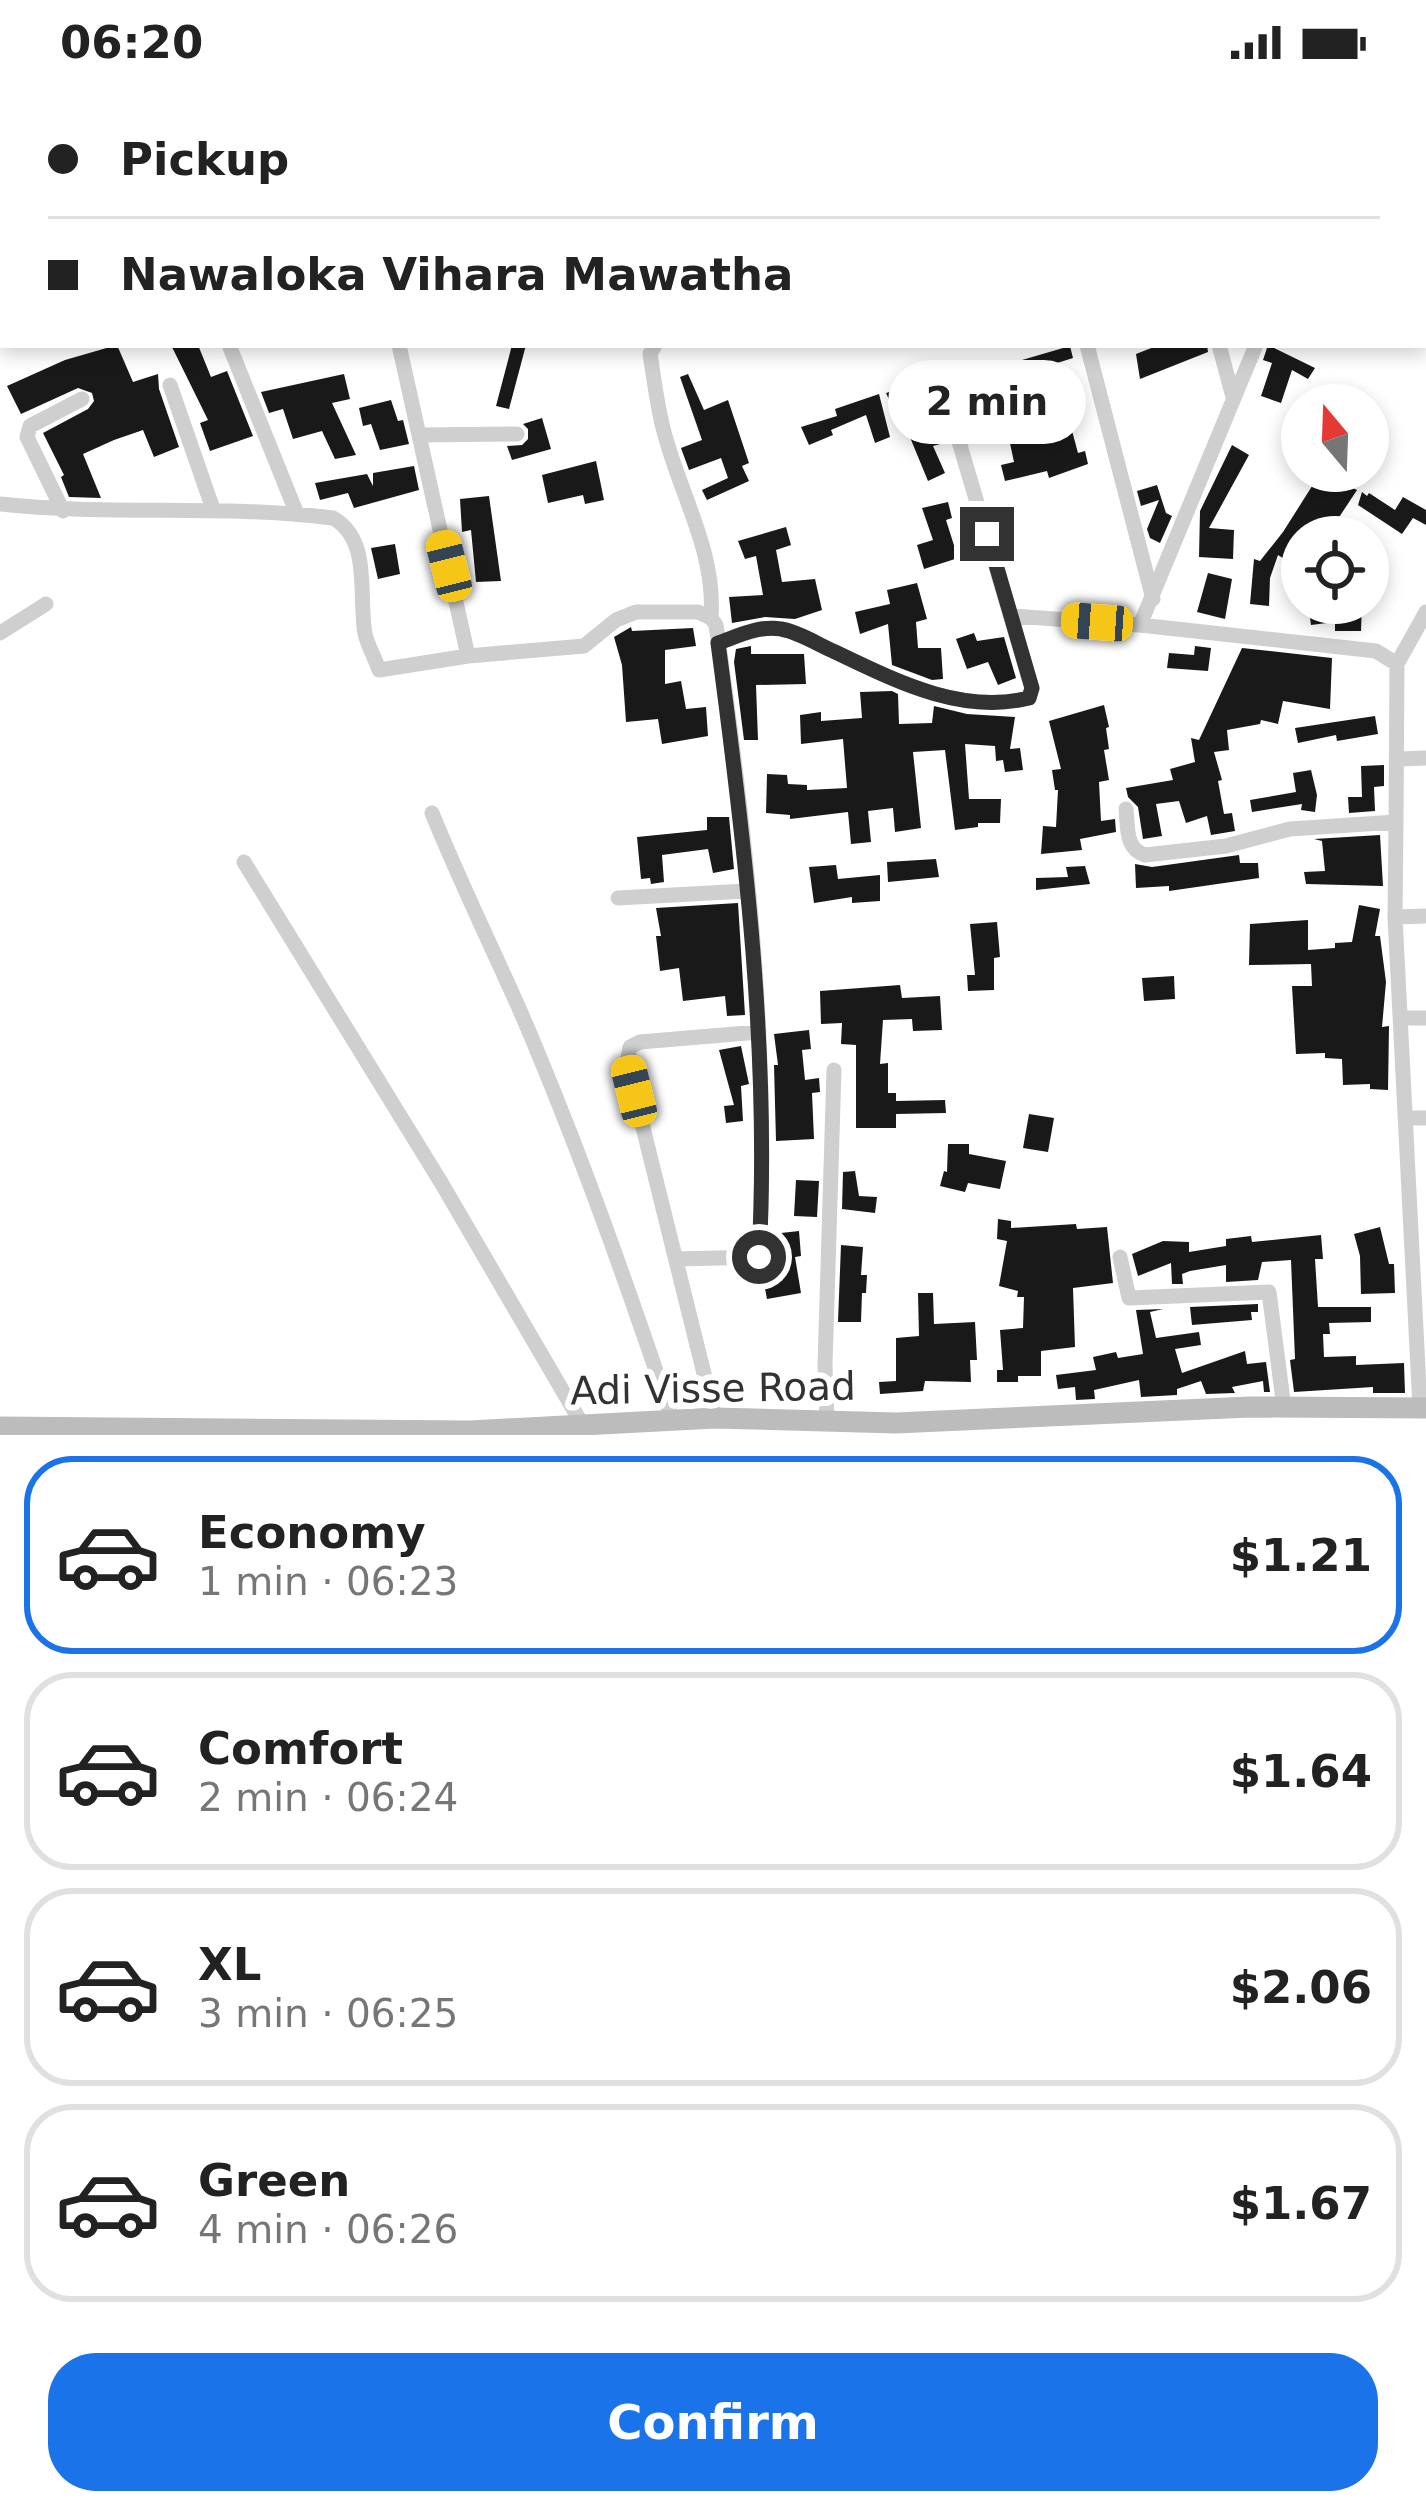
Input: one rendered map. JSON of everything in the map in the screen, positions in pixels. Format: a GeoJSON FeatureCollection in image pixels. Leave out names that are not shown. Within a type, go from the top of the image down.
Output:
{"type":"FeatureCollection","features":[{"type":"Feature","properties":{"kind":"street"},"geometry":{"type":"LineString","coordinates":[[230,348],[297,514]]}},
{"type":"Feature","properties":{"kind":"street"},"geometry":{"type":"LineString","coordinates":[[400,348],[468,656]]}},
{"type":"Feature","properties":{"kind":"street"},"geometry":{"type":"LineString","coordinates":[[653,348],[650,354],[663,429],[713,590],[711,618],[745,847],[759,1032],[759,1257],[676,1259]]}},
{"type":"Feature","properties":{"kind":"street"},"geometry":{"type":"LineString","coordinates":[[1088,348],[1154,599]]}},
{"type":"Feature","properties":{"kind":"street"},"geometry":{"type":"LineString","coordinates":[[1220,348],[1233,397]]}},
{"type":"Feature","properties":{"kind":"street"},"geometry":{"type":"LineString","coordinates":[[1141,625],[1255,348]]}},
{"type":"Feature","properties":{"kind":"street"},"geometry":{"type":"LineString","coordinates":[[170,385],[213,509]]}},
{"type":"Feature","properties":{"kind":"street"},"geometry":{"type":"LineString","coordinates":[[63,511],[27,436],[30,426],[82,399]]}},
{"type":"Feature","properties":{"kind":"street"},"geometry":{"type":"LineString","coordinates":[[718,643],[754,630],[780,628],[940,696],[1008,703],[1029,698],[1032,688],[950,411]]}},
{"type":"Feature","properties":{"kind":"street"},"geometry":{"type":"LineString","coordinates":[[420,435],[517,434]]}},
{"type":"Feature","properties":{"kind":"street"},"geometry":{"type":"LineString","coordinates":[[0,504],[63,511],[213,509],[334,518],[349,527],[357,541],[366,638],[380,670],[468,656],[584,646],[616,620],[636,612],[698,612],[711,618]]}},
{"type":"Feature","properties":{"kind":"street"},"geometry":{"type":"LineString","coordinates":[[0,632],[46,604]]}},
{"type":"Feature","properties":{"kind":"street"},"geometry":{"type":"LineString","coordinates":[[1423,1408],[1420,1220],[1395,916],[1397,664],[1426,612]]}},
{"type":"Feature","properties":{"kind":"street"},"geometry":{"type":"LineString","coordinates":[[1011,616],[1376,651],[1397,664]]}},
{"type":"Feature","properties":{"kind":"street"},"geometry":{"type":"LineString","coordinates":[[1399,759],[1426,758]]}},
{"type":"Feature","properties":{"kind":"street"},"geometry":{"type":"LineString","coordinates":[[1126,808],[1130,845],[1145,855],[1226,846],[1290,829],[1396,822]]}},
{"type":"Feature","properties":{"kind":"street"},"geometry":{"type":"LineString","coordinates":[[433,813],[468,902],[521,1014],[609,1234],[673,1420]]}},
{"type":"Feature","properties":{"kind":"street"},"geometry":{"type":"LineString","coordinates":[[244,862],[583,1424]]}},
{"type":"Feature","properties":{"kind":"street"},"geometry":{"type":"LineString","coordinates":[[618,898],[746,890]]}},
{"type":"Feature","properties":{"kind":"street"},"geometry":{"type":"LineString","coordinates":[[1395,916],[1426,916]]}},
{"type":"Feature","properties":{"kind":"street"},"geometry":{"type":"LineString","coordinates":[[1402,1018],[1426,1018]]}},
{"type":"Feature","properties":{"kind":"street"},"geometry":{"type":"LineString","coordinates":[[715,1418],[627,1063],[630,1047],[640,1042],[759,1032]]}},
{"type":"Feature","properties":{"kind":"street"},"geometry":{"type":"LineString","coordinates":[[827,1422],[833,1070]]}},
{"type":"Feature","properties":{"kind":"street"},"geometry":{"type":"LineString","coordinates":[[1408,1118],[1426,1118]]}},
{"type":"Feature","properties":{"kind":"street"},"geometry":{"type":"LineString","coordinates":[[1120,1258],[1129,1298],[1269,1292],[1284,1408]]}},
{"type":"Feature","properties":{"kind":"street","name":"Adi Visse Road"},"geometry":{"type":"LineString","coordinates":[[0,1426],[470,1431],[715,1418],[827,1422],[1423,1408]]}},
{"type":"Feature","properties":{"kind":"building"},"geometry":{"type":"Polygon","coordinates":[[[118,348],[133,382],[158,374],[179,447],[154,457],[143,430],[83,454],[101,498],[69,497],[64,475],[43,433],[88,409],[94,401],[92,393],[78,388],[21,414],[7,386],[65,360],[118,348]]]}},
{"type":"Feature","properties":{"kind":"building"},"geometry":{"type":"Polygon","coordinates":[[[172,348],[199,348],[211,377],[227,371],[253,436],[210,451],[200,423],[208,420],[172,348]]]}},
{"type":"Feature","properties":{"kind":"building"},"geometry":{"type":"Polygon","coordinates":[[[511,348],[525,348],[509,409],[496,406],[511,348]]]}},
{"type":"Feature","properties":{"kind":"building"},"geometry":{"type":"Polygon","coordinates":[[[1070,348],[1073,358],[1057,363],[1069,398],[1080,409],[1068,416],[1078,453],[1085,451],[1088,464],[1049,478],[1047,471],[1005,481],[1001,465],[1014,462],[1008,434],[1001,436],[996,422],[1005,419],[1002,405],[1009,403],[1020,435],[1058,425],[1032,370],[1025,372],[1022,360],[1070,348]]]}},
{"type":"Feature","properties":{"kind":"building"},"geometry":{"type":"Polygon","coordinates":[[[1151,348],[1207,348],[1208,352],[1140,379],[1136,354],[1151,348]]]}},
{"type":"Feature","properties":{"kind":"building"},"geometry":{"type":"Polygon","coordinates":[[[1267,348],[1315,368],[1308,379],[1292,370],[1287,384],[1281,384],[1281,403],[1261,396],[1272,363],[1263,360],[1267,348]]]}},
{"type":"Feature","properties":{"kind":"building"},"geometry":{"type":"Polygon","coordinates":[[[344,374],[350,399],[332,403],[356,455],[335,459],[322,431],[293,439],[283,409],[269,413],[261,392],[344,374]]]}},
{"type":"Feature","properties":{"kind":"building"},"geometry":{"type":"Polygon","coordinates":[[[688,374],[704,410],[728,400],[749,463],[742,466],[749,481],[707,500],[702,490],[728,478],[721,458],[689,470],[681,448],[702,440],[680,377],[688,374]]]}},
{"type":"Feature","properties":{"kind":"building"},"geometry":{"type":"Polygon","coordinates":[[[901,389],[903,395],[917,389],[931,425],[941,422],[947,442],[933,446],[945,473],[928,481],[886,393],[901,389]]]}},
{"type":"Feature","properties":{"kind":"building"},"geometry":{"type":"Polygon","coordinates":[[[879,394],[890,437],[875,443],[866,415],[809,445],[801,427],[837,416],[835,409],[879,394]]]}},
{"type":"Feature","properties":{"kind":"building"},"geometry":{"type":"Polygon","coordinates":[[[391,400],[409,444],[380,450],[371,424],[363,426],[359,408],[391,400]]]}},
{"type":"Feature","properties":{"kind":"building"},"geometry":{"type":"Polygon","coordinates":[[[542,418],[551,449],[512,460],[507,446],[522,445],[528,439],[523,424],[542,418]]]}},
{"type":"Feature","properties":{"kind":"building"},"geometry":{"type":"Polygon","coordinates":[[[1232,445],[1249,455],[1209,528],[1234,530],[1233,559],[1199,557],[1200,511],[1232,445]]]}},
{"type":"Feature","properties":{"kind":"building"},"geometry":{"type":"Polygon","coordinates":[[[596,461],[604,500],[585,504],[583,495],[548,503],[542,475],[596,461]]]}},
{"type":"Feature","properties":{"kind":"building"},"geometry":{"type":"Polygon","coordinates":[[[414,466],[419,490],[354,508],[348,493],[320,500],[315,483],[367,474],[373,486],[373,473],[414,466]]]}},
{"type":"Feature","properties":{"kind":"building"},"geometry":{"type":"Polygon","coordinates":[[[1157,485],[1166,513],[1172,516],[1160,543],[1150,538],[1147,529],[1159,500],[1141,506],[1137,491],[1157,485]]]}},
{"type":"Feature","properties":{"kind":"building"},"geometry":{"type":"Polygon","coordinates":[[[1308,492],[1356,492],[1340,516],[1293,516],[1308,492]]]}},
{"type":"Feature","properties":{"kind":"building"},"geometry":{"type":"Polygon","coordinates":[[[1362,492],[1395,510],[1403,497],[1426,510],[1426,525],[1413,518],[1402,534],[1389,525],[1389,516],[1375,516],[1358,505],[1362,492]]]}},
{"type":"Feature","properties":{"kind":"building"},"geometry":{"type":"Polygon","coordinates":[[[489,496],[501,581],[476,582],[471,530],[462,532],[460,499],[489,496]]]}},
{"type":"Feature","properties":{"kind":"building"},"geometry":{"type":"Polygon","coordinates":[[[948,502],[952,518],[946,520],[958,558],[924,569],[917,545],[933,540],[922,508],[948,502]]]}},
{"type":"Feature","properties":{"kind":"building"},"geometry":{"type":"Polygon","coordinates":[[[786,527],[791,545],[776,550],[782,582],[815,579],[822,610],[795,619],[765,617],[732,623],[729,597],[763,595],[756,556],[745,559],[738,541],[786,527]]]}},
{"type":"Feature","properties":{"kind":"building"},"geometry":{"type":"Polygon","coordinates":[[[1281,535],[1281,557],[1270,578],[1269,606],[1250,604],[1254,559],[1260,561],[1281,535]]]}},
{"type":"Feature","properties":{"kind":"building"},"geometry":{"type":"Polygon","coordinates":[[[395,544],[400,574],[378,579],[371,548],[395,544]]]}},
{"type":"Feature","properties":{"kind":"building"},"geometry":{"type":"Polygon","coordinates":[[[1208,573],[1232,579],[1225,619],[1197,612],[1208,573]]]}},
{"type":"Feature","properties":{"kind":"building"},"geometry":{"type":"Polygon","coordinates":[[[917,583],[927,619],[916,622],[918,648],[941,648],[943,679],[932,680],[892,665],[888,624],[860,634],[855,612],[890,604],[887,590],[917,583]]]}},
{"type":"Feature","properties":{"kind":"building"},"geometry":{"type":"Polygon","coordinates":[[[1335,624],[1361,624],[1361,631],[1335,631],[1335,624]]]}},
{"type":"Feature","properties":{"kind":"building"},"geometry":{"type":"Polygon","coordinates":[[[631,627],[632,631],[693,628],[696,646],[665,650],[665,684],[681,681],[686,709],[706,707],[708,736],[662,744],[658,719],[626,722],[622,665],[614,637],[631,627]]]}},
{"type":"Feature","properties":{"kind":"building"},"geometry":{"type":"Polygon","coordinates":[[[974,633],[977,641],[1004,637],[1016,678],[998,685],[988,662],[967,669],[956,639],[974,633]]]}},
{"type":"Feature","properties":{"kind":"building"},"geometry":{"type":"Polygon","coordinates":[[[751,646],[751,654],[804,654],[806,684],[756,685],[758,740],[744,740],[734,662],[736,649],[751,646]]]}},
{"type":"Feature","properties":{"kind":"building"},"geometry":{"type":"Polygon","coordinates":[[[1195,646],[1211,648],[1208,671],[1167,668],[1169,653],[1194,655],[1195,646]]]}},
{"type":"Feature","properties":{"kind":"building"},"geometry":{"type":"Polygon","coordinates":[[[1242,648],[1332,658],[1330,709],[1283,701],[1278,724],[1261,720],[1227,730],[1229,750],[1214,752],[1224,814],[1232,813],[1235,831],[1211,835],[1207,816],[1186,823],[1179,801],[1156,804],[1162,836],[1143,839],[1138,807],[1126,788],[1173,780],[1170,769],[1195,762],[1191,738],[1199,740],[1242,648]]]}},
{"type":"Feature","properties":{"kind":"building"},"geometry":{"type":"Polygon","coordinates":[[[860,692],[898,694],[899,724],[932,723],[934,706],[1015,717],[1010,749],[1020,748],[1023,770],[1005,772],[1003,760],[996,761],[995,746],[965,744],[969,799],[1001,799],[1000,823],[955,830],[945,750],[913,752],[921,828],[895,832],[893,808],[868,811],[871,842],[851,844],[848,812],[790,819],[790,815],[766,813],[767,774],[787,775],[788,784],[807,785],[807,790],[847,788],[843,739],[801,744],[800,715],[821,712],[821,721],[862,718],[860,692]]]}},
{"type":"Feature","properties":{"kind":"building"},"geometry":{"type":"Polygon","coordinates":[[[1104,705],[1109,780],[1099,782],[1101,821],[1115,819],[1116,832],[1080,839],[1082,850],[1041,854],[1043,826],[1056,827],[1058,790],[1052,770],[1061,769],[1049,721],[1104,705]]]}},
{"type":"Feature","properties":{"kind":"building"},"geometry":{"type":"Polygon","coordinates":[[[1375,716],[1378,734],[1337,741],[1336,735],[1298,743],[1295,728],[1375,716]]]}},
{"type":"Feature","properties":{"kind":"building"},"geometry":{"type":"Polygon","coordinates":[[[1384,765],[1384,786],[1374,787],[1375,811],[1349,813],[1348,797],[1362,797],[1361,766],[1384,765]]]}},
{"type":"Feature","properties":{"kind":"building"},"geometry":{"type":"Polygon","coordinates":[[[1311,770],[1317,795],[1315,812],[1301,810],[1302,804],[1252,812],[1250,800],[1296,792],[1293,773],[1311,770]]]}},
{"type":"Feature","properties":{"kind":"building"},"geometry":{"type":"Polygon","coordinates":[[[707,817],[729,817],[734,869],[713,873],[708,849],[662,855],[664,882],[651,884],[650,878],[641,879],[637,837],[707,830],[707,817]]]}},
{"type":"Feature","properties":{"kind":"building"},"geometry":{"type":"Polygon","coordinates":[[[1380,835],[1383,886],[1306,884],[1304,872],[1325,871],[1322,841],[1314,839],[1380,835]]]}},
{"type":"Feature","properties":{"kind":"building"},"geometry":{"type":"Polygon","coordinates":[[[1239,855],[1240,863],[1258,863],[1259,878],[1169,891],[1169,886],[1136,888],[1135,864],[1152,867],[1239,855]]]}},
{"type":"Feature","properties":{"kind":"building"},"geometry":{"type":"Polygon","coordinates":[[[936,859],[939,877],[888,882],[887,862],[936,859]]]}},
{"type":"Feature","properties":{"kind":"building"},"geometry":{"type":"Polygon","coordinates":[[[836,865],[838,879],[880,875],[880,901],[852,903],[852,897],[814,903],[809,867],[836,865]]]}},
{"type":"Feature","properties":{"kind":"building"},"geometry":{"type":"Polygon","coordinates":[[[1085,866],[1090,884],[1036,890],[1036,878],[1068,877],[1066,867],[1085,866]]]}},
{"type":"Feature","properties":{"kind":"building"},"geometry":{"type":"Polygon","coordinates":[[[738,903],[745,1015],[727,1016],[725,996],[683,1001],[679,968],[660,971],[656,908],[738,903]]]}},
{"type":"Feature","properties":{"kind":"building"},"geometry":{"type":"Polygon","coordinates":[[[1359,905],[1380,909],[1375,936],[1380,936],[1386,982],[1382,1027],[1389,1026],[1388,1090],[1370,1089],[1370,1084],[1343,1085],[1342,1059],[1325,1058],[1325,1053],[1296,1054],[1292,986],[1312,986],[1311,964],[1249,965],[1250,924],[1308,920],[1308,950],[1335,948],[1335,943],[1352,942],[1359,905]]]}},
{"type":"Feature","properties":{"kind":"building"},"geometry":{"type":"Polygon","coordinates":[[[997,922],[1000,957],[994,958],[994,990],[968,991],[967,975],[975,975],[970,924],[997,922]]]}},
{"type":"Feature","properties":{"kind":"building"},"geometry":{"type":"Polygon","coordinates":[[[1174,976],[1175,999],[1144,1001],[1142,978],[1174,976]]]}},
{"type":"Feature","properties":{"kind":"building"},"geometry":{"type":"Polygon","coordinates":[[[900,985],[902,998],[940,996],[942,1030],[913,1031],[912,1019],[883,1020],[880,1064],[888,1063],[888,1093],[896,1093],[896,1101],[945,1100],[946,1113],[896,1114],[896,1128],[856,1128],[856,1045],[841,1044],[842,1023],[821,1024],[820,991],[900,985]]]}},
{"type":"Feature","properties":{"kind":"building"},"geometry":{"type":"Polygon","coordinates":[[[809,1030],[811,1049],[802,1050],[805,1080],[819,1078],[820,1092],[812,1093],[814,1139],[776,1141],[774,1034],[809,1030]]]}},
{"type":"Feature","properties":{"kind":"building"},"geometry":{"type":"Polygon","coordinates":[[[741,1046],[749,1084],[741,1086],[743,1121],[726,1123],[724,1106],[734,1105],[719,1050],[741,1046]]]}},
{"type":"Feature","properties":{"kind":"building"},"geometry":{"type":"Polygon","coordinates":[[[1029,1114],[1054,1118],[1048,1152],[1023,1148],[1029,1114]]]}},
{"type":"Feature","properties":{"kind":"building"},"geometry":{"type":"Polygon","coordinates":[[[948,1144],[969,1144],[969,1154],[1006,1161],[1000,1189],[968,1183],[965,1192],[940,1186],[947,1172],[948,1144]]]}},
{"type":"Feature","properties":{"kind":"building"},"geometry":{"type":"Polygon","coordinates":[[[855,1171],[859,1196],[877,1197],[875,1213],[842,1209],[843,1172],[855,1171]]]}},
{"type":"Feature","properties":{"kind":"building"},"geometry":{"type":"Polygon","coordinates":[[[796,1180],[819,1181],[817,1217],[794,1216],[796,1180]]]}},
{"type":"Feature","properties":{"kind":"building"},"geometry":{"type":"Polygon","coordinates":[[[998,1219],[1011,1221],[1011,1228],[1107,1227],[1113,1283],[1073,1288],[1075,1347],[1041,1351],[1041,1376],[1018,1376],[1018,1382],[997,1382],[997,1370],[1003,1370],[1000,1330],[1023,1328],[1024,1297],[999,1286],[1007,1241],[997,1239],[998,1219]]]}},
{"type":"Feature","properties":{"kind":"building"},"geometry":{"type":"Polygon","coordinates":[[[1380,1227],[1389,1264],[1394,1264],[1395,1293],[1361,1294],[1354,1234],[1380,1227]]]}},
{"type":"Feature","properties":{"kind":"building"},"geometry":{"type":"Polygon","coordinates":[[[799,1231],[801,1256],[795,1257],[801,1293],[767,1299],[763,1278],[772,1277],[772,1234],[799,1231]]]}},
{"type":"Feature","properties":{"kind":"building"},"geometry":{"type":"Polygon","coordinates":[[[1321,1235],[1323,1259],[1315,1259],[1318,1307],[1371,1307],[1371,1322],[1329,1323],[1330,1334],[1323,1334],[1324,1357],[1356,1356],[1356,1365],[1404,1363],[1405,1393],[1373,1393],[1373,1387],[1294,1392],[1291,1260],[1262,1262],[1258,1280],[1226,1282],[1226,1265],[1190,1271],[1182,1274],[1183,1284],[1172,1284],[1171,1263],[1138,1276],[1132,1254],[1163,1241],[1189,1242],[1189,1252],[1226,1246],[1226,1239],[1251,1236],[1252,1242],[1321,1235]]]}},
{"type":"Feature","properties":{"kind":"building"},"geometry":{"type":"Polygon","coordinates":[[[841,1245],[863,1247],[861,1275],[867,1275],[861,1322],[838,1322],[841,1245]]]}},
{"type":"Feature","properties":{"kind":"building"},"geometry":{"type":"Polygon","coordinates":[[[918,1293],[933,1293],[934,1324],[975,1322],[977,1360],[970,1360],[971,1382],[925,1381],[923,1391],[880,1394],[879,1382],[896,1381],[896,1338],[919,1336],[918,1293]]]}},
{"type":"Feature","properties":{"kind":"building"},"geometry":{"type":"Polygon","coordinates":[[[1258,1304],[1258,1312],[1251,1312],[1252,1320],[1192,1325],[1190,1307],[1258,1304]]]}},
{"type":"Feature","properties":{"kind":"building"},"geometry":{"type":"Polygon","coordinates":[[[1163,1309],[1150,1312],[1156,1338],[1199,1332],[1201,1345],[1175,1349],[1182,1373],[1245,1351],[1247,1364],[1266,1362],[1270,1392],[1264,1392],[1263,1381],[1232,1387],[1235,1393],[1206,1394],[1201,1381],[1177,1389],[1177,1395],[1141,1397],[1139,1380],[1094,1390],[1095,1399],[1076,1400],[1075,1387],[1058,1389],[1056,1375],[1096,1370],[1093,1357],[1116,1352],[1118,1358],[1143,1354],[1136,1310],[1163,1309]]]}},
{"type":"Feature","properties":{"kind":"route"},"geometry":{"type":"LineString","coordinates":[[759,1257],[759,1032],[745,847],[718,643],[754,630],[780,628],[940,696],[1008,703],[1029,698],[1032,688],[987,534]]}}]}
